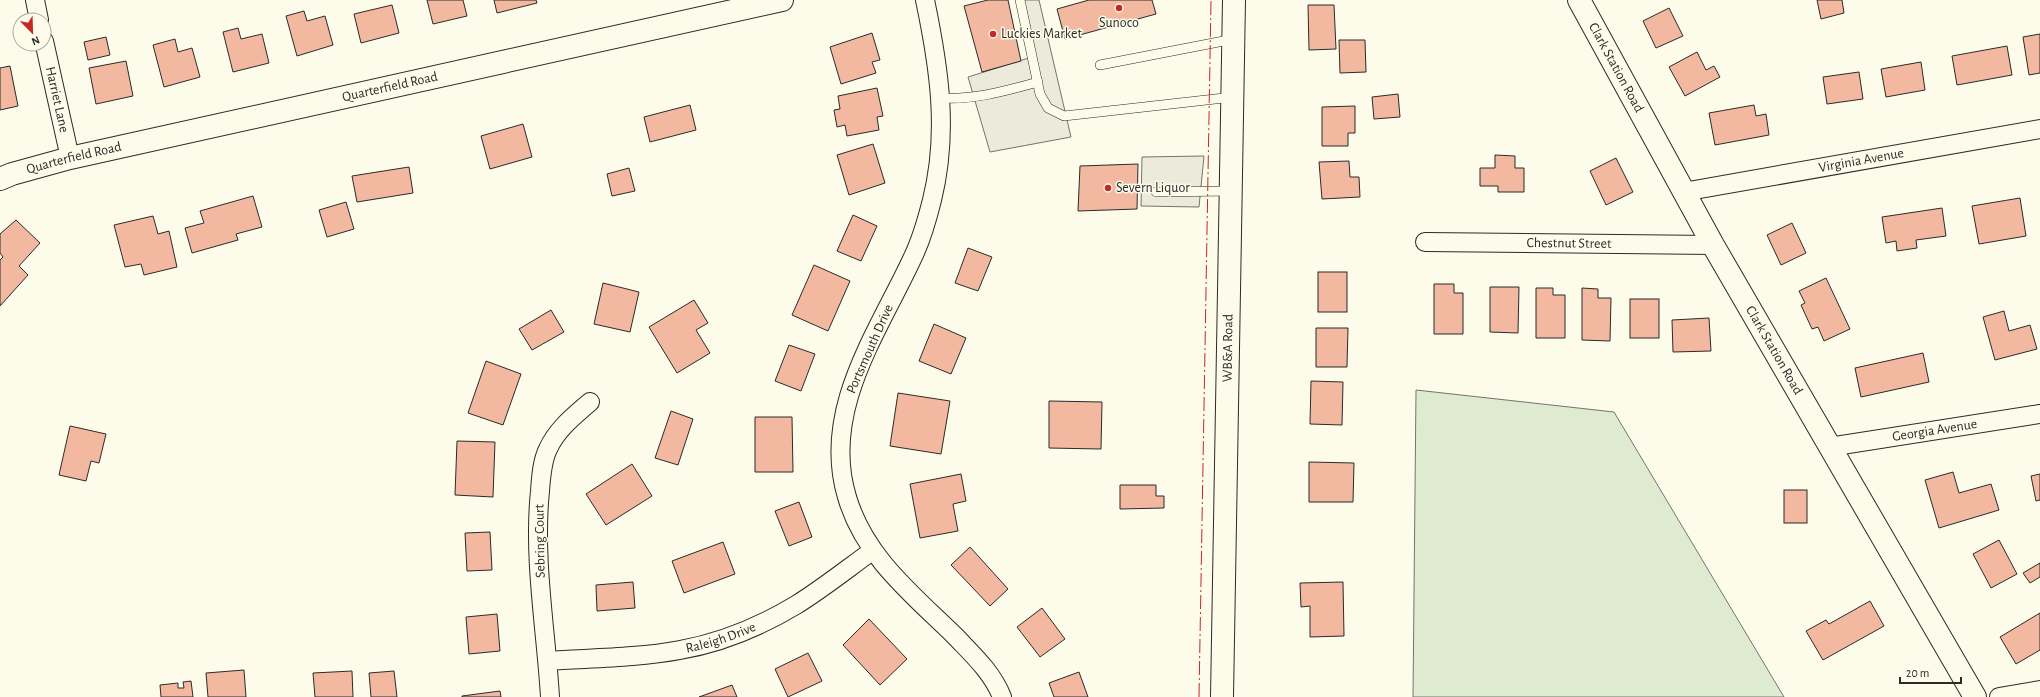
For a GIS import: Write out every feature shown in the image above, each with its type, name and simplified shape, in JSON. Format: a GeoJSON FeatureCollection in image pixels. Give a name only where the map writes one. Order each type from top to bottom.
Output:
{"type":"FeatureCollection","features":[{"type":"Feature","properties":{"kind":"street"},"geometry":{"type":"LineString","coordinates":[[35,0],[38,12]]}},
{"type":"Feature","properties":{"kind":"street","name":"Quarterfield Road"},"geometry":{"type":"LineString","coordinates":[[0,179],[12,174],[70,158],[782,0]]}},
{"type":"Feature","properties":{"kind":"street","name":"Portsmouth Drive"},"geometry":{"type":"LineString","coordinates":[[925,0],[937,60],[941,98],[938,165],[932,199],[924,228],[913,257],[853,381],[844,412],[840,443],[841,470],[847,497],[859,527],[872,551],[890,573],[984,665],[1002,697]]}},
{"type":"Feature","properties":{"kind":"street","name":"WB&A Road"},"geometry":{"type":"LineString","coordinates":[[1222,697],[1234,0]]}},
{"type":"Feature","properties":{"kind":"street","name":"Clark Station Road"},"geometry":{"type":"LineString","coordinates":[[1579,0],[1713,245],[1975,697]]}},
{"type":"Feature","properties":{"kind":"street","name":"Harriet Lane"},"geometry":{"type":"LineString","coordinates":[[47,52],[70,158]]}},
{"type":"Feature","properties":{"kind":"street","name":"Virginia Avenue"},"geometry":{"type":"LineString","coordinates":[[1683,192],[2040,129]]}},
{"type":"Feature","properties":{"kind":"street","name":"Chestnut Street"},"geometry":{"type":"LineString","coordinates":[[1425,242],[1713,245]]}},
{"type":"Feature","properties":{"kind":"street","name":"Sebring Court"},"geometry":{"type":"LineString","coordinates":[[550,697],[538,551],[538,507],[541,478],[547,450],[560,429],[590,402]]}},
{"type":"Feature","properties":{"kind":"street","name":"Georgia Avenue"},"geometry":{"type":"LineString","coordinates":[[1829,447],[2040,414]]}},
{"type":"Feature","properties":{"kind":"street","name":"Raleigh Drive"},"geometry":{"type":"LineString","coordinates":[[548,661],[674,651],[721,639],[759,625],[795,606],[872,551]]}},
{"type":"Feature","properties":{"kind":"street"},"geometry":{"type":"LineString","coordinates":[[1999,697],[2040,690]]}},
{"type":"Feature","properties":{"kind":"lane"},"geometry":{"type":"LineString","coordinates":[[1020,0],[1040,94],[1048,108],[1064,116],[1233,97]]}},
{"type":"Feature","properties":{"kind":"lane"},"geometry":{"type":"LineString","coordinates":[[1100,65],[1234,39]]}},
{"type":"Feature","properties":{"kind":"lane"},"geometry":{"type":"LineString","coordinates":[[941,98],[962,99],[994,94],[1038,82]]}},
{"type":"Feature","properties":{"kind":"lane"},"geometry":{"type":"LineString","coordinates":[[1156,192],[1231,191]]}},
{"type":"Feature","properties":{"kind":"green space"},"geometry":{"type":"Polygon","coordinates":[[[1416,390],[1614,412],[1784,697],[1413,697],[1416,390]]]}},
{"type":"Feature","properties":{"kind":"shaded area"},"geometry":{"type":"Polygon","coordinates":[[[1020,0],[1039,0],[1071,137],[990,152],[968,77],[1032,57],[1020,0]]]}},
{"type":"Feature","properties":{"kind":"shaded area"},"geometry":{"type":"Polygon","coordinates":[[[1204,156],[1199,207],[1141,206],[1142,157],[1204,156]]]}},
{"type":"Feature","properties":{"kind":"building"},"geometry":{"type":"Polygon","coordinates":[[[427,0],[463,0],[467,16],[433,24],[427,0]]]}},
{"type":"Feature","properties":{"kind":"building"},"geometry":{"type":"Polygon","coordinates":[[[494,0],[536,0],[537,3],[497,13],[494,0]]]}},
{"type":"Feature","properties":{"kind":"building","name":"Luckies Market"},"geometry":{"type":"Polygon","coordinates":[[[988,0],[1008,0],[1021,61],[982,72],[964,6],[988,0]]]}},
{"type":"Feature","properties":{"kind":"building"},"geometry":{"type":"Polygon","coordinates":[[[1089,0],[1152,0],[1156,14],[1065,39],[1057,9],[1089,0]]]}},
{"type":"Feature","properties":{"kind":"building"},"geometry":{"type":"Polygon","coordinates":[[[1817,0],[1842,0],[1844,13],[1821,19],[1817,0]]]}},
{"type":"Feature","properties":{"kind":"building"},"geometry":{"type":"Polygon","coordinates":[[[392,5],[399,33],[361,43],[354,14],[392,5]]]}},
{"type":"Feature","properties":{"kind":"building"},"geometry":{"type":"Polygon","coordinates":[[[1308,5],[1334,5],[1336,49],[1309,50],[1308,5]]]}},
{"type":"Feature","properties":{"kind":"building"},"geometry":{"type":"Polygon","coordinates":[[[1669,8],[1683,36],[1656,48],[1643,21],[1669,8]]]}},
{"type":"Feature","properties":{"kind":"building"},"geometry":{"type":"Polygon","coordinates":[[[304,11],[307,21],[325,16],[333,45],[297,56],[286,16],[304,11]]]}},
{"type":"Feature","properties":{"kind":"building"},"geometry":{"type":"Polygon","coordinates":[[[238,28],[241,39],[262,34],[269,63],[233,72],[223,32],[238,28]]]}},
{"type":"Feature","properties":{"kind":"building"},"geometry":{"type":"Polygon","coordinates":[[[872,33],[880,60],[872,62],[876,73],[841,84],[830,47],[872,33]]]}},
{"type":"Feature","properties":{"kind":"building"},"geometry":{"type":"Polygon","coordinates":[[[2040,34],[2040,73],[2029,75],[2023,37],[2040,34]]]}},
{"type":"Feature","properties":{"kind":"building"},"geometry":{"type":"Polygon","coordinates":[[[106,37],[110,55],[88,60],[84,42],[106,37]]]}},
{"type":"Feature","properties":{"kind":"building"},"geometry":{"type":"Polygon","coordinates":[[[175,39],[178,52],[192,48],[200,77],[164,87],[153,45],[175,39]]]}},
{"type":"Feature","properties":{"kind":"building"},"geometry":{"type":"Polygon","coordinates":[[[1339,40],[1365,40],[1366,72],[1340,73],[1339,40]]]}},
{"type":"Feature","properties":{"kind":"building"},"geometry":{"type":"Polygon","coordinates":[[[2007,46],[2012,75],[1957,85],[1952,56],[2007,46]]]}},
{"type":"Feature","properties":{"kind":"building"},"geometry":{"type":"Polygon","coordinates":[[[1697,52],[1706,70],[1714,66],[1720,77],[1685,96],[1669,67],[1697,52]]]}},
{"type":"Feature","properties":{"kind":"building"},"geometry":{"type":"Polygon","coordinates":[[[126,61],[133,96],[96,104],[89,68],[126,61]]]}},
{"type":"Feature","properties":{"kind":"building"},"geometry":{"type":"Polygon","coordinates":[[[1921,62],[1925,90],[1886,97],[1881,69],[1921,62]]]}},
{"type":"Feature","properties":{"kind":"building"},"geometry":{"type":"Polygon","coordinates":[[[10,66],[18,106],[0,110],[0,68],[10,66]]]}},
{"type":"Feature","properties":{"kind":"building"},"geometry":{"type":"Polygon","coordinates":[[[1859,72],[1863,99],[1827,104],[1823,77],[1859,72]]]}},
{"type":"Feature","properties":{"kind":"building"},"geometry":{"type":"Polygon","coordinates":[[[877,88],[883,116],[877,117],[879,130],[847,136],[845,125],[837,127],[834,110],[840,109],[838,96],[877,88]]]}},
{"type":"Feature","properties":{"kind":"building"},"geometry":{"type":"Polygon","coordinates":[[[1398,94],[1400,117],[1374,119],[1372,97],[1398,94]]]}},
{"type":"Feature","properties":{"kind":"building"},"geometry":{"type":"Polygon","coordinates":[[[690,105],[696,130],[650,142],[644,117],[690,105]]]}},
{"type":"Feature","properties":{"kind":"building"},"geometry":{"type":"Polygon","coordinates":[[[1754,105],[1756,116],[1766,114],[1769,135],[1715,145],[1709,113],[1754,105]]]}},
{"type":"Feature","properties":{"kind":"building"},"geometry":{"type":"Polygon","coordinates":[[[1355,106],[1355,133],[1348,133],[1348,146],[1322,146],[1322,107],[1355,106]]]}},
{"type":"Feature","properties":{"kind":"building"},"geometry":{"type":"Polygon","coordinates":[[[523,124],[532,157],[490,169],[481,136],[523,124]]]}},
{"type":"Feature","properties":{"kind":"building"},"geometry":{"type":"Polygon","coordinates":[[[873,144],[885,183],[849,195],[837,155],[873,144]]]}},
{"type":"Feature","properties":{"kind":"building"},"geometry":{"type":"Polygon","coordinates":[[[1495,155],[1515,156],[1515,168],[1524,168],[1524,192],[1498,192],[1498,186],[1480,186],[1480,168],[1495,168],[1495,155]]]}},
{"type":"Feature","properties":{"kind":"building"},"geometry":{"type":"Polygon","coordinates":[[[1616,158],[1633,192],[1606,205],[1590,171],[1616,158]]]}},
{"type":"Feature","properties":{"kind":"building"},"geometry":{"type":"Polygon","coordinates":[[[1349,161],[1350,177],[1359,177],[1360,197],[1322,199],[1319,162],[1349,161]]]}},
{"type":"Feature","properties":{"kind":"building","name":"Severn Liquor"},"geometry":{"type":"Polygon","coordinates":[[[1138,164],[1137,209],[1078,211],[1080,166],[1138,164]]]}},
{"type":"Feature","properties":{"kind":"building"},"geometry":{"type":"Polygon","coordinates":[[[409,167],[413,193],[357,202],[352,176],[409,167]]]}},
{"type":"Feature","properties":{"kind":"building"},"geometry":{"type":"Polygon","coordinates":[[[629,168],[635,191],[612,196],[607,174],[629,168]]]}},
{"type":"Feature","properties":{"kind":"building"},"geometry":{"type":"Polygon","coordinates":[[[253,196],[262,227],[236,234],[238,240],[192,253],[185,228],[204,223],[200,211],[253,196]]]}},
{"type":"Feature","properties":{"kind":"building"},"geometry":{"type":"Polygon","coordinates":[[[2020,198],[2026,236],[1979,244],[1972,206],[2020,198]]]}},
{"type":"Feature","properties":{"kind":"building"},"geometry":{"type":"Polygon","coordinates":[[[346,202],[354,229],[327,237],[319,210],[346,202]]]}},
{"type":"Feature","properties":{"kind":"building"},"geometry":{"type":"Polygon","coordinates":[[[1942,208],[1946,236],[1916,240],[1917,248],[1897,251],[1896,241],[1886,243],[1882,217],[1942,208]]]}},
{"type":"Feature","properties":{"kind":"building"},"geometry":{"type":"Polygon","coordinates":[[[853,215],[877,226],[861,261],[837,251],[853,215]]]}},
{"type":"Feature","properties":{"kind":"building"},"geometry":{"type":"Polygon","coordinates":[[[153,216],[158,234],[169,231],[177,267],[144,275],[141,264],[125,267],[114,225],[153,216]]]}},
{"type":"Feature","properties":{"kind":"building"},"geometry":{"type":"Polygon","coordinates":[[[16,220],[40,243],[19,266],[28,275],[0,306],[0,260],[3,257],[0,253],[0,234],[16,220]]]}},
{"type":"Feature","properties":{"kind":"building"},"geometry":{"type":"Polygon","coordinates":[[[1792,223],[1806,253],[1781,265],[1767,235],[1792,223]]]}},
{"type":"Feature","properties":{"kind":"building"},"geometry":{"type":"Polygon","coordinates":[[[968,248],[992,257],[978,291],[955,283],[968,248]]]}},
{"type":"Feature","properties":{"kind":"building"},"geometry":{"type":"Polygon","coordinates":[[[814,265],[850,281],[828,331],[792,315],[814,265]]]}},
{"type":"Feature","properties":{"kind":"building"},"geometry":{"type":"Polygon","coordinates":[[[1318,272],[1347,272],[1347,312],[1318,312],[1318,272]]]}},
{"type":"Feature","properties":{"kind":"building"},"geometry":{"type":"Polygon","coordinates":[[[1826,278],[1850,329],[1824,341],[1818,327],[1812,329],[1801,305],[1805,303],[1799,291],[1826,278]]]}},
{"type":"Feature","properties":{"kind":"building"},"geometry":{"type":"Polygon","coordinates":[[[603,283],[639,292],[630,332],[594,324],[603,283]]]}},
{"type":"Feature","properties":{"kind":"building"},"geometry":{"type":"Polygon","coordinates":[[[1434,284],[1454,284],[1454,293],[1463,293],[1463,334],[1434,334],[1434,284]]]}},
{"type":"Feature","properties":{"kind":"building"},"geometry":{"type":"Polygon","coordinates":[[[1490,287],[1519,287],[1518,333],[1490,332],[1490,287]]]}},
{"type":"Feature","properties":{"kind":"building"},"geometry":{"type":"Polygon","coordinates":[[[1536,288],[1553,288],[1553,295],[1565,295],[1565,338],[1536,338],[1536,288]]]}},
{"type":"Feature","properties":{"kind":"building"},"geometry":{"type":"Polygon","coordinates":[[[1582,288],[1598,289],[1598,298],[1611,298],[1610,341],[1582,340],[1582,288]]]}},
{"type":"Feature","properties":{"kind":"building"},"geometry":{"type":"Polygon","coordinates":[[[1630,299],[1659,299],[1659,338],[1630,338],[1630,299]]]}},
{"type":"Feature","properties":{"kind":"building"},"geometry":{"type":"Polygon","coordinates":[[[694,300],[708,323],[696,330],[710,353],[677,373],[649,327],[694,300]]]}},
{"type":"Feature","properties":{"kind":"building"},"geometry":{"type":"Polygon","coordinates":[[[551,310],[564,332],[532,350],[519,329],[551,310]]]}},
{"type":"Feature","properties":{"kind":"building"},"geometry":{"type":"Polygon","coordinates":[[[2004,311],[2009,331],[2030,325],[2037,349],[1995,360],[1983,317],[2004,311]]]}},
{"type":"Feature","properties":{"kind":"building"},"geometry":{"type":"Polygon","coordinates":[[[1709,318],[1711,351],[1673,352],[1672,320],[1709,318]]]}},
{"type":"Feature","properties":{"kind":"building"},"geometry":{"type":"Polygon","coordinates":[[[934,324],[966,338],[951,374],[919,361],[934,324]]]}},
{"type":"Feature","properties":{"kind":"building"},"geometry":{"type":"Polygon","coordinates":[[[1316,328],[1348,328],[1347,367],[1316,367],[1316,328]]]}},
{"type":"Feature","properties":{"kind":"building"},"geometry":{"type":"Polygon","coordinates":[[[789,345],[815,354],[801,391],[775,381],[789,345]]]}},
{"type":"Feature","properties":{"kind":"building"},"geometry":{"type":"Polygon","coordinates":[[[1923,353],[1929,382],[1861,397],[1855,368],[1923,353]]]}},
{"type":"Feature","properties":{"kind":"building"},"geometry":{"type":"Polygon","coordinates":[[[486,361],[521,374],[503,425],[468,413],[486,361]]]}},
{"type":"Feature","properties":{"kind":"building"},"geometry":{"type":"Polygon","coordinates":[[[1311,381],[1343,382],[1342,425],[1310,424],[1311,381]]]}},
{"type":"Feature","properties":{"kind":"building"},"geometry":{"type":"Polygon","coordinates":[[[898,393],[950,401],[941,454],[890,446],[898,393]]]}},
{"type":"Feature","properties":{"kind":"building"},"geometry":{"type":"Polygon","coordinates":[[[1049,401],[1102,402],[1101,449],[1049,448],[1049,401]]]}},
{"type":"Feature","properties":{"kind":"building"},"geometry":{"type":"Polygon","coordinates":[[[671,411],[693,419],[678,465],[655,458],[671,411]]]}},
{"type":"Feature","properties":{"kind":"building"},"geometry":{"type":"Polygon","coordinates":[[[755,417],[792,417],[793,472],[755,472],[755,417]]]}},
{"type":"Feature","properties":{"kind":"building"},"geometry":{"type":"Polygon","coordinates":[[[70,426],[106,434],[99,463],[91,461],[86,481],[59,475],[70,426]]]}},
{"type":"Feature","properties":{"kind":"building"},"geometry":{"type":"Polygon","coordinates":[[[457,441],[495,442],[493,497],[455,495],[457,441]]]}},
{"type":"Feature","properties":{"kind":"building"},"geometry":{"type":"Polygon","coordinates":[[[1309,462],[1354,463],[1353,502],[1309,502],[1309,462]]]}},
{"type":"Feature","properties":{"kind":"building"},"geometry":{"type":"Polygon","coordinates":[[[632,464],[652,496],[606,525],[586,494],[632,464]]]}},
{"type":"Feature","properties":{"kind":"building"},"geometry":{"type":"Polygon","coordinates":[[[1953,472],[1959,493],[1991,484],[1999,510],[1939,528],[1925,480],[1953,472]]]}},
{"type":"Feature","properties":{"kind":"building"},"geometry":{"type":"Polygon","coordinates":[[[961,474],[966,501],[953,504],[958,531],[920,538],[910,484],[961,474]]]}},
{"type":"Feature","properties":{"kind":"building"},"geometry":{"type":"Polygon","coordinates":[[[2040,474],[2040,500],[2036,501],[2031,476],[2040,474]]]}},
{"type":"Feature","properties":{"kind":"building"},"geometry":{"type":"Polygon","coordinates":[[[1120,485],[1156,485],[1156,496],[1164,496],[1164,508],[1120,509],[1120,485]]]}},
{"type":"Feature","properties":{"kind":"building"},"geometry":{"type":"Polygon","coordinates":[[[1784,490],[1807,490],[1807,523],[1784,523],[1784,490]]]}},
{"type":"Feature","properties":{"kind":"building"},"geometry":{"type":"Polygon","coordinates":[[[799,502],[812,537],[789,546],[775,511],[799,502]]]}},
{"type":"Feature","properties":{"kind":"building"},"geometry":{"type":"Polygon","coordinates":[[[490,532],[492,570],[467,571],[465,533],[490,532]]]}},
{"type":"Feature","properties":{"kind":"building"},"geometry":{"type":"Polygon","coordinates":[[[1999,540],[2017,574],[1991,588],[1973,554],[1999,540]]]}},
{"type":"Feature","properties":{"kind":"building"},"geometry":{"type":"Polygon","coordinates":[[[723,542],[735,574],[684,593],[672,561],[723,542]]]}},
{"type":"Feature","properties":{"kind":"building"},"geometry":{"type":"Polygon","coordinates":[[[970,547],[1008,589],[990,606],[951,565],[970,547]]]}},
{"type":"Feature","properties":{"kind":"building"},"geometry":{"type":"Polygon","coordinates":[[[2040,563],[2040,577],[2030,583],[2023,573],[2040,563]]]}},
{"type":"Feature","properties":{"kind":"building"},"geometry":{"type":"Polygon","coordinates":[[[633,582],[635,608],[597,611],[596,585],[633,582]]]}},
{"type":"Feature","properties":{"kind":"building"},"geometry":{"type":"Polygon","coordinates":[[[1343,582],[1344,636],[1310,637],[1310,606],[1301,607],[1300,583],[1343,582]]]}},
{"type":"Feature","properties":{"kind":"building"},"geometry":{"type":"Polygon","coordinates":[[[1870,601],[1884,626],[1823,660],[1806,631],[1826,620],[1829,624],[1870,601]]]}},
{"type":"Feature","properties":{"kind":"building"},"geometry":{"type":"Polygon","coordinates":[[[1042,608],[1065,639],[1040,657],[1017,627],[1042,608]]]}},
{"type":"Feature","properties":{"kind":"building"},"geometry":{"type":"Polygon","coordinates":[[[2040,613],[2040,650],[2016,664],[2000,637],[2040,613]]]}},
{"type":"Feature","properties":{"kind":"building"},"geometry":{"type":"Polygon","coordinates":[[[497,614],[500,651],[469,654],[466,617],[497,614]]]}},
{"type":"Feature","properties":{"kind":"building"},"geometry":{"type":"Polygon","coordinates":[[[869,619],[907,659],[880,685],[843,645],[869,619]]]}},
{"type":"Feature","properties":{"kind":"building"},"geometry":{"type":"Polygon","coordinates":[[[808,653],[822,681],[788,697],[775,669],[808,653]]]}},
{"type":"Feature","properties":{"kind":"building"},"geometry":{"type":"Polygon","coordinates":[[[244,670],[246,697],[208,697],[206,673],[244,670]]]}},
{"type":"Feature","properties":{"kind":"building"},"geometry":{"type":"Polygon","coordinates":[[[352,671],[353,697],[315,697],[313,673],[352,671]]]}},
{"type":"Feature","properties":{"kind":"building"},"geometry":{"type":"Polygon","coordinates":[[[394,671],[397,697],[371,697],[369,673],[394,671]]]}},
{"type":"Feature","properties":{"kind":"building"},"geometry":{"type":"Polygon","coordinates":[[[1079,672],[1088,697],[1054,697],[1049,683],[1079,672]]]}},
{"type":"Feature","properties":{"kind":"building"},"geometry":{"type":"Polygon","coordinates":[[[191,681],[193,697],[161,697],[160,685],[178,683],[178,688],[184,688],[183,682],[191,681]]]}},
{"type":"Feature","properties":{"kind":"building"},"geometry":{"type":"Polygon","coordinates":[[[732,685],[737,697],[699,697],[732,685]]]}},
{"type":"Feature","properties":{"kind":"building"},"geometry":{"type":"Polygon","coordinates":[[[500,691],[501,697],[462,697],[462,696],[500,691]]]}},
{"type":"Feature","properties":{"kind":"power"},"geometry":{"type":"LineString","coordinates":[[1199,697],[1211,0]]}},
{"type":"Feature","properties":{"kind":"place","name":"Sunoco"},"geometry":{"type":"Point","coordinates":[1119,8]}},
{"type":"Feature","properties":{"kind":"place","name":"Luckies Market"},"geometry":{"type":"Point","coordinates":[993,34]}},
{"type":"Feature","properties":{"kind":"place","name":"Severn Liquor"},"geometry":{"type":"Point","coordinates":[1108,188]}}]}
